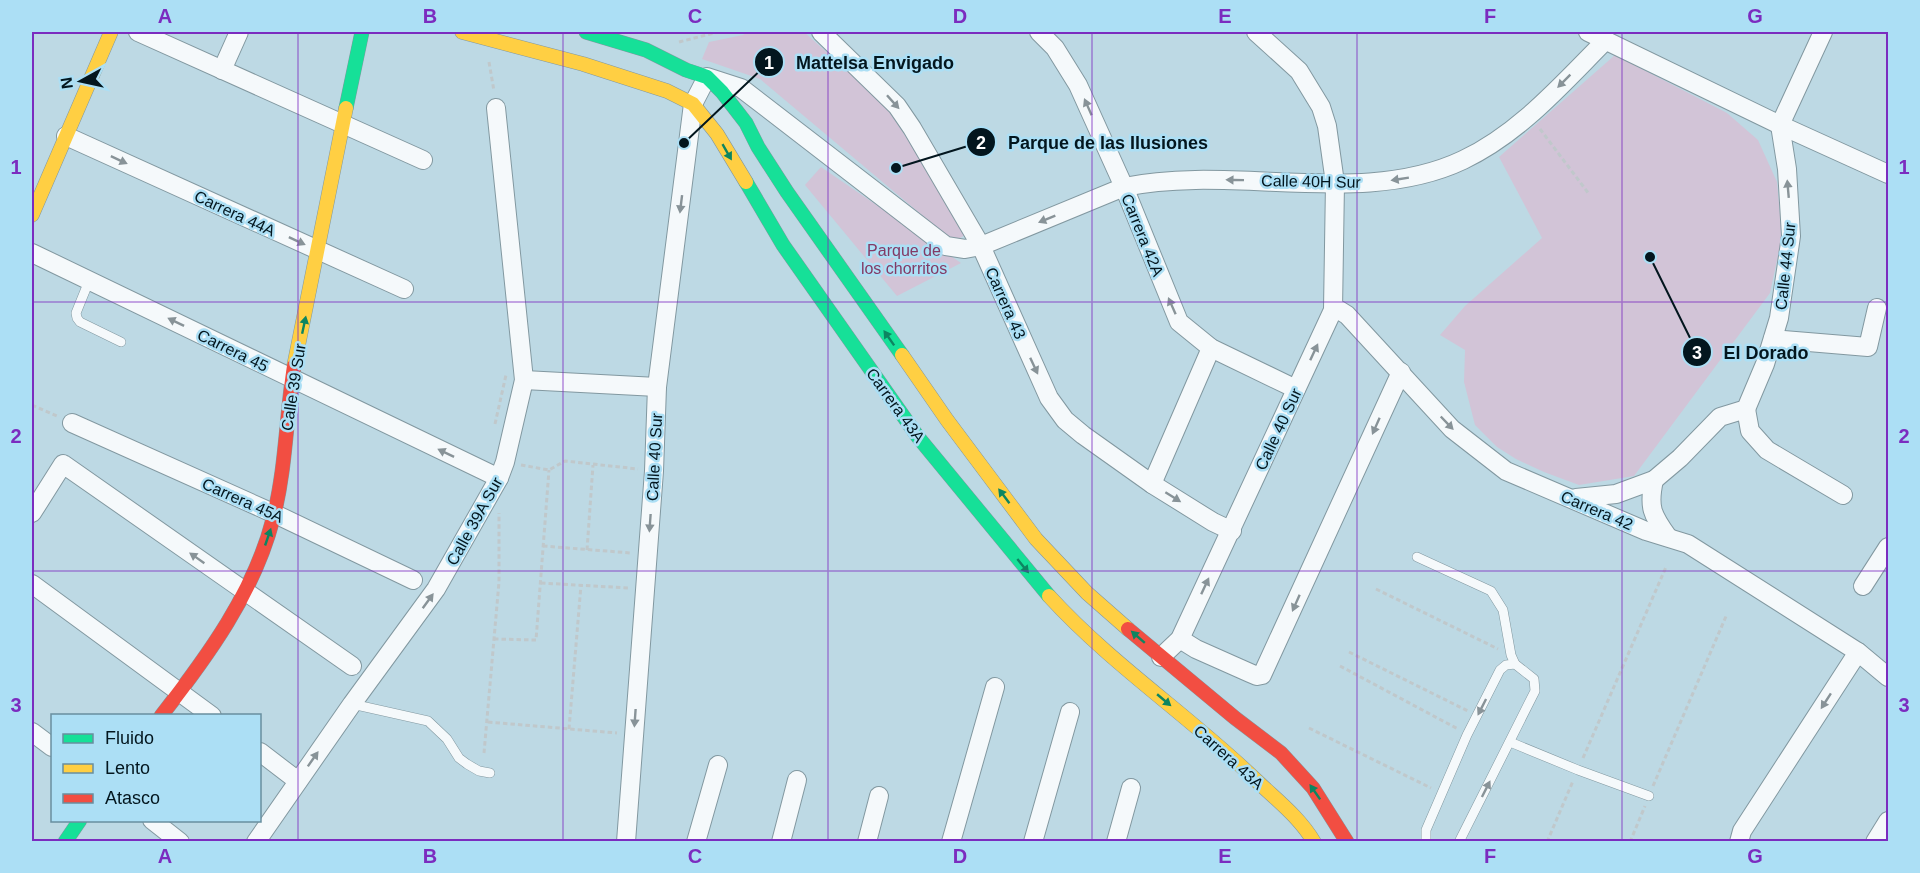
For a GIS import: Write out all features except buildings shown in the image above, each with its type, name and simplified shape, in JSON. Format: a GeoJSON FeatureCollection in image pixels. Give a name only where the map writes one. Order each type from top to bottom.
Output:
{"type":"FeatureCollection","features":[{"type":"Feature","properties":{"kind":"main road"},"geometry":{"type":"LineString","coordinates":[[32,215],[111,32]]}},
{"type":"Feature","properties":{"kind":"main road","name":"Calle 39 Sur"},"geometry":{"type":"LineString","coordinates":[[163,714],[200,666],[245,591],[268,538],[275,514],[292,379],[362,32]]}},
{"type":"Feature","properties":{"kind":"main road","name":"Carrera 43A"},"geometry":{"type":"LineString","coordinates":[[462,32],[594,68],[667,91],[693,104],[717,134],[783,246],[918,437],[1031,576],[1078,627],[1242,766],[1305,827],[1314,842]]}},
{"type":"Feature","properties":{"kind":"main road","name":"Carrera 43A"},"geometry":{"type":"LineString","coordinates":[[586,32],[646,50],[686,70],[707,77],[723,92],[746,123],[758,147],[793,201],[947,420],[1036,539],[1088,593],[1161,657],[1281,753],[1313,788],[1347,842]]}},
{"type":"Feature","properties":{"kind":"main road"},"geometry":{"type":"LineString","coordinates":[[65,842],[79,822]]}},
{"type":"Feature","properties":{"kind":"street"},"geometry":{"type":"LineString","coordinates":[[138,32],[423,160]]}},
{"type":"Feature","properties":{"kind":"street"},"geometry":{"type":"LineString","coordinates":[[222,70],[239,32]]}},
{"type":"Feature","properties":{"kind":"street","name":"Carrera 43"},"geometry":{"type":"LineString","coordinates":[[822,32],[897,106],[912,128],[981,246],[1049,398],[1065,420],[1152,484],[1213,522],[1232,531]]}},
{"type":"Feature","properties":{"kind":"street","name":"Carrera 42A"},"geometry":{"type":"LineString","coordinates":[[1039,32],[1055,48],[1078,85],[1124,187],[1179,322],[1211,348],[1296,389]]}},
{"type":"Feature","properties":{"kind":"street"},"geometry":{"type":"LineString","coordinates":[[1256,32],[1299,71],[1321,106],[1329,136],[1335,183]]}},
{"type":"Feature","properties":{"kind":"street"},"geometry":{"type":"LineString","coordinates":[[1588,32],[1780,125],[1888,174]]}},
{"type":"Feature","properties":{"kind":"street"},"geometry":{"type":"LineString","coordinates":[[1780,125],[1823,32]]}},
{"type":"Feature","properties":{"kind":"street","name":"Calle 40H Sur"},"geometry":{"type":"LineString","coordinates":[[981,246],[1124,187],[1149,182],[1230,179],[1335,183],[1380,182],[1428,174],[1465,159],[1522,123],[1606,40]]}},
{"type":"Feature","properties":{"kind":"street","name":"Calle 40 Sur"},"geometry":{"type":"LineString","coordinates":[[626,842],[654,471],[657,387],[693,104],[707,77]]}},
{"type":"Feature","properties":{"kind":"street","name":"Carrera 43A"},"geometry":{"type":"LineString","coordinates":[[707,77],[741,88],[946,246],[965,249],[981,246]]}},
{"type":"Feature","properties":{"kind":"street","name":"Calle 39A Sur"},"geometry":{"type":"LineString","coordinates":[[256,842],[436,589],[502,470],[524,380],[496,108]]}},
{"type":"Feature","properties":{"kind":"street","name":"Calle 44 Sur"},"geometry":{"type":"LineString","coordinates":[[1746,409],[1765,364],[1779,318],[1791,236],[1788,180],[1780,125]]}},
{"type":"Feature","properties":{"kind":"street","name":"Carrera 44A"},"geometry":{"type":"LineString","coordinates":[[66,136],[404,289]]}},
{"type":"Feature","properties":{"kind":"street","name":"Calle 40 Sur"},"geometry":{"type":"LineString","coordinates":[[1161,657],[1180,639],[1333,310],[1335,183]]}},
{"type":"Feature","properties":{"kind":"street","name":"Carrera 45"},"geometry":{"type":"LineString","coordinates":[[32,253],[292,379],[502,470]]}},
{"type":"Feature","properties":{"kind":"street"},"geometry":{"type":"LineString","coordinates":[[1773,339],[1868,347],[1876,308]]}},
{"type":"Feature","properties":{"kind":"street","name":"Carrera 42"},"geometry":{"type":"LineString","coordinates":[[1333,310],[1339,310],[1347,315],[1452,429],[1506,471],[1646,531],[1688,544],[1858,652],[1888,677]]}},
{"type":"Feature","properties":{"kind":"street"},"geometry":{"type":"LineString","coordinates":[[1152,484],[1211,348]]}},
{"type":"Feature","properties":{"kind":"street"},"geometry":{"type":"LineString","coordinates":[[1180,639],[1196,649],[1257,676],[1262,675],[1401,372]]}},
{"type":"Feature","properties":{"kind":"street"},"geometry":{"type":"LineString","coordinates":[[524,380],[657,387]]}},
{"type":"Feature","properties":{"kind":"street"},"geometry":{"type":"LineString","coordinates":[[1572,499],[1616,494],[1654,480],[1680,459],[1720,417],[1746,409],[1750,431],[1767,450],[1843,495]]}},
{"type":"Feature","properties":{"kind":"street","name":"Carrera 45A"},"geometry":{"type":"LineString","coordinates":[[72,423],[275,514],[413,580]]}},
{"type":"Feature","properties":{"kind":"street"},"geometry":{"type":"LineString","coordinates":[[32,513],[63,464],[352,666]]}},
{"type":"Feature","properties":{"kind":"street"},"geometry":{"type":"LineString","coordinates":[[1654,480],[1651,504],[1654,518],[1668,537]]}},
{"type":"Feature","properties":{"kind":"street"},"geometry":{"type":"LineString","coordinates":[[1863,586],[1888,548]]}},
{"type":"Feature","properties":{"kind":"street"},"geometry":{"type":"LineString","coordinates":[[32,584],[209,714]]}},
{"type":"Feature","properties":{"kind":"street"},"geometry":{"type":"LineString","coordinates":[[1739,842],[1742,831],[1858,652]]}},
{"type":"Feature","properties":{"kind":"street"},"geometry":{"type":"LineString","coordinates":[[951,842],[995,687]]}},
{"type":"Feature","properties":{"kind":"street"},"geometry":{"type":"LineString","coordinates":[[1033,842],[1070,712]]}},
{"type":"Feature","properties":{"kind":"street"},"geometry":{"type":"LineString","coordinates":[[32,732],[51,746]]}},
{"type":"Feature","properties":{"kind":"street"},"geometry":{"type":"LineString","coordinates":[[261,753],[298,781]]}},
{"type":"Feature","properties":{"kind":"street"},"geometry":{"type":"LineString","coordinates":[[696,842],[718,765]]}},
{"type":"Feature","properties":{"kind":"street"},"geometry":{"type":"LineString","coordinates":[[781,842],[797,780]]}},
{"type":"Feature","properties":{"kind":"street"},"geometry":{"type":"LineString","coordinates":[[1116,842],[1131,788]]}},
{"type":"Feature","properties":{"kind":"street"},"geometry":{"type":"LineString","coordinates":[[867,842],[879,795]]}},
{"type":"Feature","properties":{"kind":"street"},"geometry":{"type":"LineString","coordinates":[[1875,842],[1888,821]]}},
{"type":"Feature","properties":{"kind":"street"},"geometry":{"type":"LineString","coordinates":[[155,822],[180,842]]}},
{"type":"Feature","properties":{"kind":"lane"},"geometry":{"type":"LineString","coordinates":[[89,281],[76,313],[77,318],[80,322],[121,342]]}},
{"type":"Feature","properties":{"kind":"lane"},"geometry":{"type":"LineString","coordinates":[[1417,557],[1491,591],[1503,610],[1513,659],[1534,679],[1535,691],[1459,842]]}},
{"type":"Feature","properties":{"kind":"lane"},"geometry":{"type":"LineString","coordinates":[[1426,842],[1426,830],[1467,735],[1500,670],[1513,659]]}},
{"type":"Feature","properties":{"kind":"lane"},"geometry":{"type":"LineString","coordinates":[[352,704],[428,721],[447,739],[459,758],[479,771],[490,773]]}},
{"type":"Feature","properties":{"kind":"lane"},"geometry":{"type":"LineString","coordinates":[[1510,742],[1649,796]]}},
{"type":"Feature","properties":{"kind":"path"},"geometry":{"type":"LineString","coordinates":[[679,42],[718,32]]}},
{"type":"Feature","properties":{"kind":"path"},"geometry":{"type":"LineString","coordinates":[[489,58],[496,108]]}},
{"type":"Feature","properties":{"kind":"path"},"geometry":{"type":"LineString","coordinates":[[1530,115],[1589,194]]}},
{"type":"Feature","properties":{"kind":"path"},"geometry":{"type":"LineString","coordinates":[[32,405],[72,423]]}},
{"type":"Feature","properties":{"kind":"path"},"geometry":{"type":"LineString","coordinates":[[502,470],[549,470],[565,461],[654,471]]}},
{"type":"Feature","properties":{"kind":"path"},"geometry":{"type":"LineString","coordinates":[[587,550],[593,464]]}},
{"type":"Feature","properties":{"kind":"path"},"geometry":{"type":"LineString","coordinates":[[494,639],[536,640],[549,470]]}},
{"type":"Feature","properties":{"kind":"path"},"geometry":{"type":"LineString","coordinates":[[484,753],[499,582],[499,513]]}},
{"type":"Feature","properties":{"kind":"path"},"geometry":{"type":"LineString","coordinates":[[543,546],[648,555]]}},
{"type":"Feature","properties":{"kind":"path"},"geometry":{"type":"LineString","coordinates":[[1547,842],[1666,567]]}},
{"type":"Feature","properties":{"kind":"path"},"geometry":{"type":"LineString","coordinates":[[541,583],[645,588]]}},
{"type":"Feature","properties":{"kind":"path"},"geometry":{"type":"LineString","coordinates":[[569,729],[581,585]]}},
{"type":"Feature","properties":{"kind":"path"},"geometry":{"type":"LineString","coordinates":[[1376,589],[1513,659]]}},
{"type":"Feature","properties":{"kind":"path"},"geometry":{"type":"LineString","coordinates":[[1630,842],[1727,614]]}},
{"type":"Feature","properties":{"kind":"path"},"geometry":{"type":"LineString","coordinates":[[1349,652],[1477,716]]}},
{"type":"Feature","properties":{"kind":"path"},"geometry":{"type":"LineString","coordinates":[[1340,666],[1467,735]]}},
{"type":"Feature","properties":{"kind":"path"},"geometry":{"type":"LineString","coordinates":[[488,722],[634,735]]}},
{"type":"Feature","properties":{"kind":"path"},"geometry":{"type":"LineString","coordinates":[[1309,728],[1441,794]]}},
{"type":"Feature","properties":{"kind":"green space"},"geometry":{"type":"Polygon","coordinates":[[[747,32],[804,32],[884,103],[968,233],[954,242],[760,79],[702,59],[709,42],[743,35],[747,32]]]}},
{"type":"Feature","properties":{"kind":"green space"},"geometry":{"type":"Polygon","coordinates":[[[1615,55],[1727,113],[1758,140],[1777,182],[1782,237],[1770,293],[1634,476],[1579,485],[1516,459],[1497,447],[1475,425],[1464,382],[1465,350],[1440,335],[1465,306],[1542,238],[1499,157],[1615,55]]]}},
{"type":"Feature","properties":{"kind":"green space","name":"Parque de los chorritos"},"geometry":{"type":"Polygon","coordinates":[[[821,167],[961,263],[897,296],[805,185],[821,167]]]}},
{"type":"Feature","properties":{"kind":"traffic: fast"},"geometry":{"type":"LineString","coordinates":[[346,108],[362,32]]}},
{"type":"Feature","properties":{"kind":"traffic: fast"},"geometry":{"type":"LineString","coordinates":[[586,32],[646,50],[686,70],[707,77],[722,92],[746,123],[758,147],[787,192],[902,355]]}},
{"type":"Feature","properties":{"kind":"traffic: fast"},"geometry":{"type":"LineString","coordinates":[[746,182],[783,245],[918,437],[1049,596]]}},
{"type":"Feature","properties":{"kind":"traffic: fast"},"geometry":{"type":"LineString","coordinates":[[65,842],[79,822]]}},
{"type":"Feature","properties":{"kind":"traffic: slow"},"geometry":{"type":"LineString","coordinates":[[32,215],[111,32]]}},
{"type":"Feature","properties":{"kind":"traffic: slow"},"geometry":{"type":"LineString","coordinates":[[462,32],[583,64],[667,91],[693,104],[717,134],[746,182]]}},
{"type":"Feature","properties":{"kind":"traffic: slow"},"geometry":{"type":"LineString","coordinates":[[294,366],[346,108]]}},
{"type":"Feature","properties":{"kind":"traffic: slow"},"geometry":{"type":"LineString","coordinates":[[902,355],[947,420],[1036,539],[1087,593],[1128,629]]}},
{"type":"Feature","properties":{"kind":"traffic: slow"},"geometry":{"type":"LineString","coordinates":[[1049,596],[1099,645],[1206,735],[1281,803],[1302,825],[1314,842]]}},
{"type":"Feature","properties":{"kind":"traffic: jam"},"geometry":{"type":"LineString","coordinates":[[163,714],[227,623],[254,573],[265,546],[281,481],[294,366]]}},
{"type":"Feature","properties":{"kind":"traffic: jam"},"geometry":{"type":"LineString","coordinates":[[1128,629],[1281,753],[1313,788],[1347,842]]}},
{"type":"Feature","properties":{"kind":"place","name":"Mattelsa Envigado"},"geometry":{"type":"Point","coordinates":[684,143]}},
{"type":"Feature","properties":{"kind":"place","name":"Parque de las Ilusiones"},"geometry":{"type":"Point","coordinates":[896,168]}},
{"type":"Feature","properties":{"kind":"place","name":"El Dorado"},"geometry":{"type":"Point","coordinates":[1650,257]}}]}
